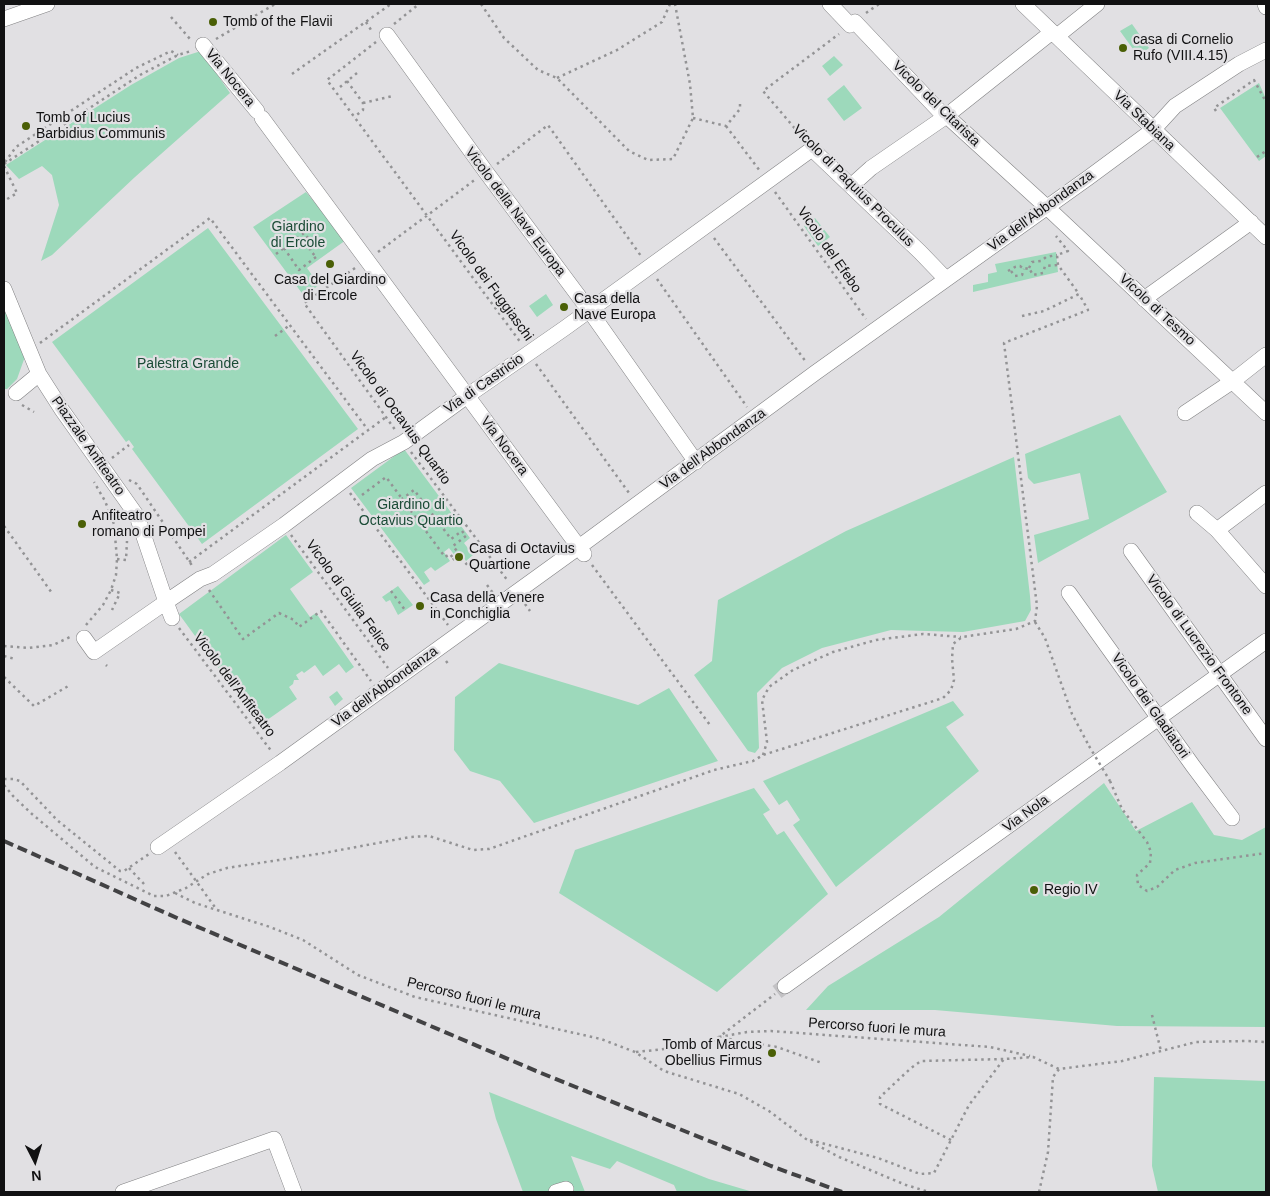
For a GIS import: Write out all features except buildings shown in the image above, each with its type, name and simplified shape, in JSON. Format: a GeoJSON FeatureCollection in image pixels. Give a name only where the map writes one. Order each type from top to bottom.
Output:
{"type":"FeatureCollection","features":[{"type":"Feature","properties":{"kind":"street"},"geometry":{"type":"LineString","coordinates":[[4,19],[47,4]]}},
{"type":"Feature","properties":{"kind":"street","name":"Vicolo del Citarista"},"geometry":{"type":"LineString","coordinates":[[830,4],[850,25],[855,22],[945,117],[949,118],[1046,208]]}},
{"type":"Feature","properties":{"kind":"street","name":"Via Stabiana"},"geometry":{"type":"LineString","coordinates":[[1022,4],[1055,34],[1247,224],[1266,237]]}},
{"type":"Feature","properties":{"kind":"street"},"geometry":{"type":"LineString","coordinates":[[851,186],[871,168],[945,117],[1097,4]]}},
{"type":"Feature","properties":{"kind":"street","name":"Vicolo della Nave Europa"},"geometry":{"type":"LineString","coordinates":[[383,38],[589,310],[696,462]]}},
{"type":"Feature","properties":{"kind":"street","name":"Via Nocera"},"geometry":{"type":"LineString","coordinates":[[200,46],[259,115],[582,551]]}},
{"type":"Feature","properties":{"kind":"street","name":"Via dell'Abbondanza"},"geometry":{"type":"LineString","coordinates":[[158,847],[280,763],[517,592],[582,551],[637,504],[815,373],[1153,130],[1174,106],[1239,64],[1266,50]]}},
{"type":"Feature","properties":{"kind":"street","name":"Via di Castricio"},"geometry":{"type":"LineString","coordinates":[[81,633],[94,652],[166,602],[205,585],[213,574],[372,460],[404,442],[812,149]]}},
{"type":"Feature","properties":{"kind":"street","name":"Vicolo di Paquius Proculus"},"geometry":{"type":"LineString","coordinates":[[812,149],[946,279]]}},
{"type":"Feature","properties":{"kind":"street","name":"Vicolo di Tesmo"},"geometry":{"type":"LineString","coordinates":[[1046,208],[1266,413]]}},
{"type":"Feature","properties":{"kind":"street"},"geometry":{"type":"LineString","coordinates":[[1144,299],[1247,224]]}},
{"type":"Feature","properties":{"kind":"street","name":"Piazzale Anfiteatro"},"geometry":{"type":"LineString","coordinates":[[4,289],[39,374],[62,410],[137,516],[166,602]]}},
{"type":"Feature","properties":{"kind":"street"},"geometry":{"type":"LineString","coordinates":[[1185,413],[1233,381],[1266,355]]}},
{"type":"Feature","properties":{"kind":"street"},"geometry":{"type":"LineString","coordinates":[[16,393],[39,374]]}},
{"type":"Feature","properties":{"kind":"street"},"geometry":{"type":"LineString","coordinates":[[1217,530],[1266,493]]}},
{"type":"Feature","properties":{"kind":"street"},"geometry":{"type":"LineString","coordinates":[[1197,513],[1217,530],[1266,586]]}},
{"type":"Feature","properties":{"kind":"street","name":"Vicolo di Lucrezio Frontone"},"geometry":{"type":"LineString","coordinates":[[1131,551],[1266,740]]}},
{"type":"Feature","properties":{"kind":"street","name":"Vicolo dei Gladiatori"},"geometry":{"type":"LineString","coordinates":[[1069,593],[1232,818]]}},
{"type":"Feature","properties":{"kind":"street"},"geometry":{"type":"LineString","coordinates":[[166,602],[172,618]]}},
{"type":"Feature","properties":{"kind":"street","name":"Via Nola"},"geometry":{"type":"LineString","coordinates":[[781,989],[1220,675],[1266,640]]}},
{"type":"Feature","properties":{"kind":"street"},"geometry":{"type":"LineString","coordinates":[[123,1192],[274,1139],[294,1192]]}},
{"type":"Feature","properties":{"kind":"path"},"geometry":{"type":"LineString","coordinates":[[4,164],[140,75],[178,55],[210,42],[275,4]]}},
{"type":"Feature","properties":{"kind":"path"},"geometry":{"type":"LineString","coordinates":[[292,74],[391,4]]}},
{"type":"Feature","properties":{"kind":"path"},"geometry":{"type":"LineString","coordinates":[[366,22],[383,38],[387,29],[419,4]]}},
{"type":"Feature","properties":{"kind":"path"},"geometry":{"type":"LineString","coordinates":[[481,4],[504,38],[538,70],[557,78],[629,151],[648,160],[673,159],[693,118],[690,84],[675,4]]}},
{"type":"Feature","properties":{"kind":"path"},"geometry":{"type":"LineString","coordinates":[[557,78],[617,50],[662,22],[670,4]]}},
{"type":"Feature","properties":{"kind":"path"},"geometry":{"type":"LineString","coordinates":[[171,18],[200,46]]}},
{"type":"Feature","properties":{"kind":"path","name":"Vicolo di Paquius Proculus"},"geometry":{"type":"LineString","coordinates":[[812,149],[763,91],[850,25]]}},
{"type":"Feature","properties":{"kind":"path","name":"Vicolo dei Fuggiaschi"},"geometry":{"type":"LineString","coordinates":[[383,38],[327,80],[637,504]]}},
{"type":"Feature","properties":{"kind":"path"},"geometry":{"type":"LineString","coordinates":[[4,164],[16,147],[136,68],[171,51],[178,55]]}},
{"type":"Feature","properties":{"kind":"path"},"geometry":{"type":"LineString","coordinates":[[136,68],[140,75]]}},
{"type":"Feature","properties":{"kind":"path"},"geometry":{"type":"LineString","coordinates":[[340,87],[357,73]]}},
{"type":"Feature","properties":{"kind":"path"},"geometry":{"type":"LineString","coordinates":[[1216,111],[1214,108],[1254,80],[1266,102]]}},
{"type":"Feature","properties":{"kind":"path"},"geometry":{"type":"LineString","coordinates":[[347,81],[363,103],[363,110],[354,117]]}},
{"type":"Feature","properties":{"kind":"path"},"geometry":{"type":"LineString","coordinates":[[363,103],[393,96]]}},
{"type":"Feature","properties":{"kind":"path"},"geometry":{"type":"LineString","coordinates":[[693,118],[726,126],[740,109],[740,100]]}},
{"type":"Feature","properties":{"kind":"path"},"geometry":{"type":"LineString","coordinates":[[53,122],[58,128]]}},
{"type":"Feature","properties":{"kind":"path","name":"Vicolo del Efebo"},"geometry":{"type":"LineString","coordinates":[[726,126],[767,180],[874,331]]}},
{"type":"Feature","properties":{"kind":"path"},"geometry":{"type":"LineString","coordinates":[[1257,157],[1266,151]]}},
{"type":"Feature","properties":{"kind":"path"},"geometry":{"type":"LineString","coordinates":[[4,164],[17,193],[4,200]]}},
{"type":"Feature","properties":{"kind":"path"},"geometry":{"type":"LineString","coordinates":[[48,337],[210,218],[368,430]]}},
{"type":"Feature","properties":{"kind":"path"},"geometry":{"type":"LineString","coordinates":[[704,226],[815,373]]}},
{"type":"Feature","properties":{"kind":"path"},"geometry":{"type":"LineString","coordinates":[[276,254],[284,248],[304,233],[311,242],[310,250],[317,259],[299,270],[284,248]]}},
{"type":"Feature","properties":{"kind":"path"},"geometry":{"type":"LineString","coordinates":[[1029,268],[1032,262],[1041,261],[1046,257],[1068,251]]}},
{"type":"Feature","properties":{"kind":"path"},"geometry":{"type":"LineString","coordinates":[[1057,255],[1058,265],[1088,310],[1004,343],[1037,606],[1035,621],[1045,638],[1072,714],[1110,781],[1122,809],[1148,842],[1151,852],[1150,863],[1137,875],[1138,885],[1147,891],[1157,887],[1175,870],[1195,863],[1266,853]]}},
{"type":"Feature","properties":{"kind":"path"},"geometry":{"type":"LineString","coordinates":[[1041,261],[1045,266]]}},
{"type":"Feature","properties":{"kind":"path"},"geometry":{"type":"LineString","coordinates":[[1045,266],[1058,265]]}},
{"type":"Feature","properties":{"kind":"path"},"geometry":{"type":"LineString","coordinates":[[1024,269],[1022,275],[1015,276],[1009,271],[1020,266],[1024,269],[1029,268]]}},
{"type":"Feature","properties":{"kind":"path"},"geometry":{"type":"LineString","coordinates":[[1029,268],[1033,275],[1043,273],[1045,266]]}},
{"type":"Feature","properties":{"kind":"path"},"geometry":{"type":"LineString","coordinates":[[1022,316],[1044,311],[1079,294]]}},
{"type":"Feature","properties":{"kind":"path","name":"Vicolo di Octavius Quartio"},"geometry":{"type":"LineString","coordinates":[[304,302],[404,442],[517,592]]}},
{"type":"Feature","properties":{"kind":"path"},"geometry":{"type":"LineString","coordinates":[[276,336],[290,325]]}},
{"type":"Feature","properties":{"kind":"path"},"geometry":{"type":"LineString","coordinates":[[189,562],[386,417]]}},
{"type":"Feature","properties":{"kind":"path"},"geometry":{"type":"LineString","coordinates":[[102,465],[129,445]]}},
{"type":"Feature","properties":{"kind":"path"},"geometry":{"type":"LineString","coordinates":[[362,495],[386,478],[446,557],[450,554],[455,560],[460,556],[468,566]]}},
{"type":"Feature","properties":{"kind":"path"},"geometry":{"type":"LineString","coordinates":[[128,479],[137,484],[243,639],[279,613],[294,620],[299,627],[321,611],[375,686]]}},
{"type":"Feature","properties":{"kind":"path"},"geometry":{"type":"LineString","coordinates":[[4,646],[28,648],[53,645],[81,633],[102,606],[111,590],[116,575],[117,559],[114,524],[105,501],[94,482]]}},
{"type":"Feature","properties":{"kind":"path"},"geometry":{"type":"LineString","coordinates":[[402,499],[414,490],[451,539],[462,531],[466,536],[453,546],[460,555],[452,558]]}},
{"type":"Feature","properties":{"kind":"path"},"geometry":{"type":"LineString","coordinates":[[348,491],[452,629]]}},
{"type":"Feature","properties":{"kind":"path"},"geometry":{"type":"LineString","coordinates":[[4,526],[52,593]]}},
{"type":"Feature","properties":{"kind":"path","name":"Vicolo di Giulia Felice"},"geometry":{"type":"LineString","coordinates":[[289,532],[391,672]]}},
{"type":"Feature","properties":{"kind":"path"},"geometry":{"type":"LineString","coordinates":[[117,559],[126,560],[127,542]]}},
{"type":"Feature","properties":{"kind":"path"},"geometry":{"type":"LineString","coordinates":[[582,551],[710,725]]}},
{"type":"Feature","properties":{"kind":"path"},"geometry":{"type":"LineString","coordinates":[[111,590],[120,593],[112,610]]}},
{"type":"Feature","properties":{"kind":"path"},"geometry":{"type":"LineString","coordinates":[[391,591],[405,610]]}},
{"type":"Feature","properties":{"kind":"path","name":"Vicolo dell'Anfiteatro"},"geometry":{"type":"LineString","coordinates":[[172,618],[280,763]]}},
{"type":"Feature","properties":{"kind":"path"},"geometry":{"type":"LineString","coordinates":[[763,755],[766,742],[762,700],[769,687],[793,670],[833,652],[876,640],[923,634],[962,637],[1016,629],[1035,621]]}},
{"type":"Feature","properties":{"kind":"path","name":"Percorso fuori le mura"},"geometry":{"type":"LineString","coordinates":[[4,785],[32,814],[95,867],[154,896],[166,896],[175,893],[208,874],[227,868],[410,837],[429,836],[473,850],[489,849],[714,770],[752,761],[763,755],[943,698],[951,690],[954,680],[953,644],[962,637]]}},
{"type":"Feature","properties":{"kind":"path"},"geometry":{"type":"LineString","coordinates":[[4,656],[15,659]]}},
{"type":"Feature","properties":{"kind":"path"},"geometry":{"type":"LineString","coordinates":[[4,677],[34,706],[70,685]]}},
{"type":"Feature","properties":{"kind":"path"},"geometry":{"type":"LineString","coordinates":[[4,779],[20,781],[57,820],[114,868],[124,871],[158,847]]}},
{"type":"Feature","properties":{"kind":"path"},"geometry":{"type":"LineString","coordinates":[[175,852],[218,911]]}},
{"type":"Feature","properties":{"kind":"path"},"geometry":{"type":"LineString","coordinates":[[129,868],[144,884]]}},
{"type":"Feature","properties":{"kind":"path","name":"Percorso fuori le mura"},"geometry":{"type":"LineString","coordinates":[[175,893],[195,903],[270,927],[303,940],[358,975],[416,997],[601,1039],[635,1052],[664,1071],[739,1094],[769,1112],[806,1139],[839,1157],[906,1185],[929,1192]]}},
{"type":"Feature","properties":{"kind":"path"},"geometry":{"type":"LineString","coordinates":[[719,1037],[781,989]]}},
{"type":"Feature","properties":{"kind":"path"},"geometry":{"type":"LineString","coordinates":[[1152,1015],[1161,1051]]}},
{"type":"Feature","properties":{"kind":"path","name":"Percorso fuori le mura"},"geometry":{"type":"LineString","coordinates":[[635,1052],[675,1048],[701,1048],[719,1037],[771,1030],[990,1047],[1033,1057],[1059,1069]]}},
{"type":"Feature","properties":{"kind":"path"},"geometry":{"type":"LineString","coordinates":[[719,1037],[777,1046],[822,1063]]}},
{"type":"Feature","properties":{"kind":"path"},"geometry":{"type":"LineString","coordinates":[[1038,1192],[1048,1152],[1053,1077],[1059,1069],[1122,1061],[1196,1042],[1266,1042]]}},
{"type":"Feature","properties":{"kind":"path","name":"Percorso fuori le mura"},"geometry":{"type":"LineString","coordinates":[[951,1140],[880,1104],[880,1097],[921,1061],[1004,1060],[1033,1057]]}},
{"type":"Feature","properties":{"kind":"path","name":"Percorso fuori le mura"},"geometry":{"type":"LineString","coordinates":[[806,1139],[878,1158],[920,1174],[934,1173],[969,1106],[1004,1060]]}},
{"type":"Feature","properties":{"kind":"green space"},"geometry":{"type":"Polygon","coordinates":[[[1132,24],[1149,48],[1138,56],[1120,31],[1132,24]]]}},
{"type":"Feature","properties":{"kind":"green space"},"geometry":{"type":"Polygon","coordinates":[[[201,51],[230,93],[135,177],[52,255],[41,261],[59,205],[52,175],[42,166],[19,179],[6,165],[131,85],[179,58],[201,51]]]}},
{"type":"Feature","properties":{"kind":"green space"},"geometry":{"type":"Polygon","coordinates":[[[834,56],[843,65],[830,76],[822,66],[834,56]]]}},
{"type":"Feature","properties":{"kind":"green space"},"geometry":{"type":"Polygon","coordinates":[[[1259,83],[1266,99],[1266,156],[1259,161],[1220,108],[1259,83]]]}},
{"type":"Feature","properties":{"kind":"green space"},"geometry":{"type":"Polygon","coordinates":[[[844,85],[862,108],[844,121],[827,99],[844,85]]]}},
{"type":"Feature","properties":{"kind":"green space","name":"Giardino di Ercole"},"geometry":{"type":"Polygon","coordinates":[[[306,192],[346,240],[307,268],[319,285],[304,296],[253,227],[306,192]]]}},
{"type":"Feature","properties":{"kind":"green space"},"geometry":{"type":"Polygon","coordinates":[[[815,218],[830,237],[818,246],[804,226],[815,218]]]}},
{"type":"Feature","properties":{"kind":"green space","name":"Palestra Grande"},"geometry":{"type":"Polygon","coordinates":[[[208,228],[358,429],[202,544],[132,449],[134,447],[129,440],[126,442],[52,342],[208,228]]]}},
{"type":"Feature","properties":{"kind":"green space"},"geometry":{"type":"Polygon","coordinates":[[[1056,252],[1058,272],[973,292],[973,285],[988,282],[988,274],[997,272],[995,264],[1056,252]]]}},
{"type":"Feature","properties":{"kind":"green space"},"geometry":{"type":"Polygon","coordinates":[[[546,294],[553,305],[537,317],[529,306],[546,294]]]}},
{"type":"Feature","properties":{"kind":"green space"},"geometry":{"type":"Polygon","coordinates":[[[8,308],[27,351],[17,379],[7,389],[4,389],[4,313],[8,308]]]}},
{"type":"Feature","properties":{"kind":"green space"},"geometry":{"type":"Polygon","coordinates":[[[1120,415],[1167,492],[1038,563],[1034,535],[1089,519],[1080,473],[1034,484],[1028,478],[1025,454],[1120,415]]]}},
{"type":"Feature","properties":{"kind":"green space","name":"Giardino di Octavius Quartio"},"geometry":{"type":"Polygon","coordinates":[[[404,449],[470,538],[464,543],[473,555],[466,561],[460,553],[456,557],[449,548],[444,552],[450,561],[435,571],[431,567],[424,572],[430,581],[424,585],[351,488],[404,449]]]}},
{"type":"Feature","properties":{"kind":"green space"},"geometry":{"type":"Polygon","coordinates":[[[1014,457],[1031,610],[1025,621],[963,632],[891,630],[822,648],[782,668],[757,693],[759,748],[755,753],[748,751],[694,675],[712,661],[718,600],[846,531],[1014,457]]]}},
{"type":"Feature","properties":{"kind":"green space"},"geometry":{"type":"Polygon","coordinates":[[[286,535],[313,572],[290,589],[310,617],[316,613],[354,667],[346,673],[339,664],[323,676],[315,665],[304,673],[302,671],[296,675],[299,680],[294,680],[293,684],[289,687],[297,699],[260,725],[179,614],[286,535]]]}},
{"type":"Feature","properties":{"kind":"green space"},"geometry":{"type":"Polygon","coordinates":[[[398,586],[413,605],[398,615],[390,600],[386,602],[382,597],[398,586]]]}},
{"type":"Feature","properties":{"kind":"green space"},"geometry":{"type":"Polygon","coordinates":[[[499,663],[638,705],[669,688],[718,761],[534,823],[500,781],[470,771],[454,750],[455,697],[499,663]]]}},
{"type":"Feature","properties":{"kind":"green space"},"geometry":{"type":"Polygon","coordinates":[[[337,691],[343,699],[335,706],[329,697],[337,691]]]}},
{"type":"Feature","properties":{"kind":"green space"},"geometry":{"type":"Polygon","coordinates":[[[953,701],[964,715],[946,727],[979,771],[836,887],[793,825],[800,820],[787,800],[779,805],[763,781],[953,701]]]}},
{"type":"Feature","properties":{"kind":"green space"},"geometry":{"type":"Polygon","coordinates":[[[1104,783],[1136,831],[1192,802],[1214,835],[1242,840],[1266,827],[1266,1027],[1117,1026],[935,1010],[806,1010],[828,986],[939,917],[1104,783]]]}},
{"type":"Feature","properties":{"kind":"green space"},"geometry":{"type":"Polygon","coordinates":[[[754,788],[770,810],[763,814],[777,835],[784,831],[828,894],[717,992],[559,893],[575,850],[754,788]]]}},
{"type":"Feature","properties":{"kind":"green space"},"geometry":{"type":"Polygon","coordinates":[[[1154,1077],[1266,1081],[1266,1192],[1158,1192],[1152,1166],[1154,1077]]]}},
{"type":"Feature","properties":{"kind":"green space"},"geometry":{"type":"Polygon","coordinates":[[[489,1092],[709,1179],[753,1192],[677,1192],[674,1185],[617,1161],[610,1169],[571,1156],[585,1192],[523,1192],[496,1119],[489,1092]]]}},
{"type":"Feature","properties":{"kind":"tunnel"},"geometry":{"type":"LineString","coordinates":[[777,992],[785,986]]}},
{"type":"Feature","properties":{"kind":"railway"},"geometry":{"type":"LineString","coordinates":[[4,841],[177,918],[541,1073],[771,1166],[842,1192]]}},
{"type":"Feature","properties":{"kind":"place","name":"Tomb of the Flavii"},"geometry":{"type":"Point","coordinates":[213,22]}},
{"type":"Feature","properties":{"kind":"place","name":"casa di Cornelio Rufo (VIII.4.15)"},"geometry":{"type":"Point","coordinates":[1123,48]}},
{"type":"Feature","properties":{"kind":"place","name":"Tomb of Lucius Barbidius Communis"},"geometry":{"type":"Point","coordinates":[26,126]}},
{"type":"Feature","properties":{"kind":"place","name":"Casa del Giardino di Ercole"},"geometry":{"type":"Point","coordinates":[330,264]}},
{"type":"Feature","properties":{"kind":"place","name":"Casa della Nave Europa"},"geometry":{"type":"Point","coordinates":[564,307]}},
{"type":"Feature","properties":{"kind":"place","name":"Anfiteatro romano di Pompei"},"geometry":{"type":"Point","coordinates":[82,524]}},
{"type":"Feature","properties":{"kind":"place","name":"Casa di Octavius Quartione"},"geometry":{"type":"Point","coordinates":[459,557]}},
{"type":"Feature","properties":{"kind":"place","name":"Casa della Venere in Conchiglia"},"geometry":{"type":"Point","coordinates":[420,606]}},
{"type":"Feature","properties":{"kind":"place","name":"Regio IV"},"geometry":{"type":"Point","coordinates":[1034,890]}},
{"type":"Feature","properties":{"kind":"place","name":"Tomb of Marcus Obellius Firmus"},"geometry":{"type":"Point","coordinates":[772,1053]}}]}
